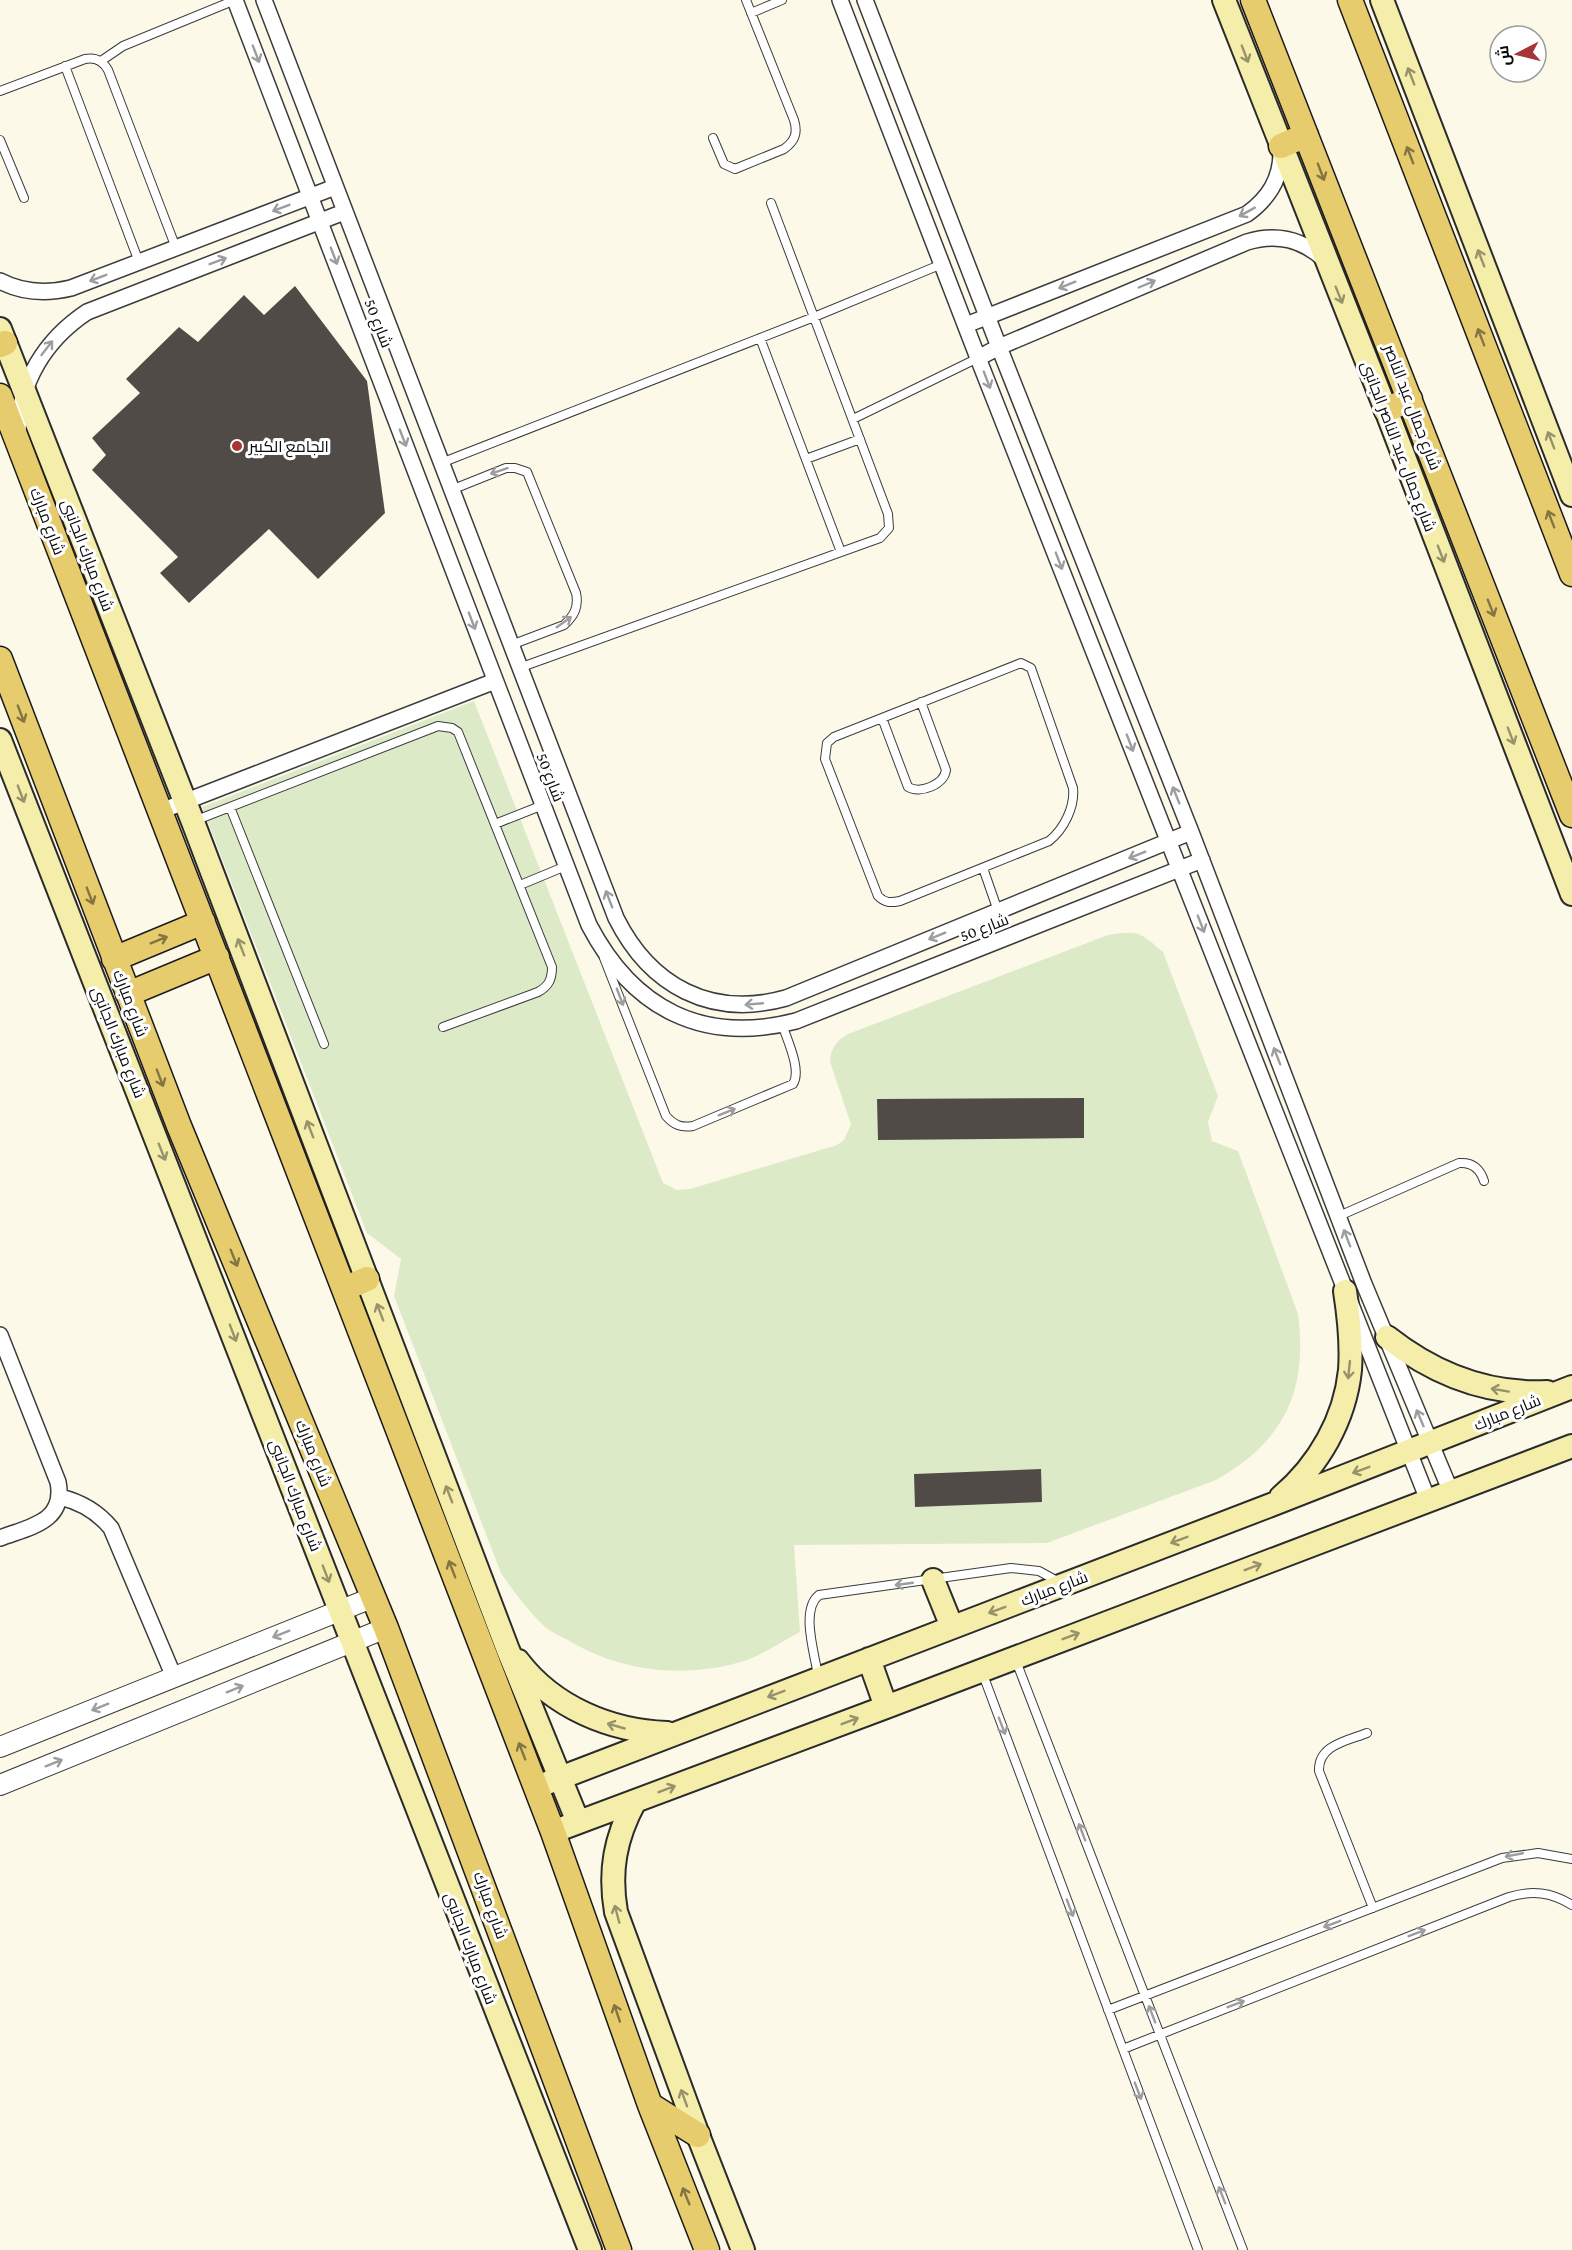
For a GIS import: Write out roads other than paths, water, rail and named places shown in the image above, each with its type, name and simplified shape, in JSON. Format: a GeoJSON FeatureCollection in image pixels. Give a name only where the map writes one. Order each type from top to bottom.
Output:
{"type":"FeatureCollection","features":[{"type":"Feature","properties":{"kind":"main road","name":"شارع جمال عبد الناصر الجانبى"},"geometry":{"type":"LineString","coordinates":[[1224,0],[1386,410],[1572,894]]}},
{"type":"Feature","properties":{"kind":"main road","name":"شارع جمال عبد الناصر"},"geometry":{"type":"LineString","coordinates":[[1253,0],[1410,399],[1566,780],[1572,815]]}},
{"type":"Feature","properties":{"kind":"main road"},"geometry":{"type":"LineString","coordinates":[[1350,0],[1572,574]]}},
{"type":"Feature","properties":{"kind":"main road"},"geometry":{"type":"LineString","coordinates":[[1382,0],[1572,495]]}},
{"type":"Feature","properties":{"kind":"main road"},"geometry":{"type":"LineString","coordinates":[[1281,146],[1306,135]]}},
{"type":"Feature","properties":{"kind":"main road","name":"شارع مبارك الجانبى"},"geometry":{"type":"LineString","coordinates":[[2,339],[189,812],[508,1650],[578,1822]]}},
{"type":"Feature","properties":{"kind":"main road","name":"شارع مبارك"},"geometry":{"type":"LineString","coordinates":[[0,396],[553,1832],[650,2105],[707,2250]]}},
{"type":"Feature","properties":{"kind":"main road"},"geometry":{"type":"LineString","coordinates":[[1386,410],[1410,399]]}},
{"type":"Feature","properties":{"kind":"main road","name":"شارع مبارك"},"geometry":{"type":"LineString","coordinates":[[1,666],[179,1126],[374,1597],[619,2250]]}},
{"type":"Feature","properties":{"kind":"main road","name":"شارع مبارك الجانبى"},"geometry":{"type":"LineString","coordinates":[[0,740],[590,2250]]}},
{"type":"Feature","properties":{"kind":"main road"},"geometry":{"type":"LineString","coordinates":[[114,959],[203,922]]}},
{"type":"Feature","properties":{"kind":"main road"},"geometry":{"type":"LineString","coordinates":[[128,994],[217,957]]}},
{"type":"Feature","properties":{"kind":"main road"},"geometry":{"type":"LineString","coordinates":[[344,1289],[367,1279]]}},
{"type":"Feature","properties":{"kind":"main road"},"geometry":{"type":"LineString","coordinates":[[1271,1505],[1292,1488],[1310,1468],[1337,1423],[1350,1371],[1355,1287]]}},
{"type":"Feature","properties":{"kind":"main road"},"geometry":{"type":"LineString","coordinates":[[1387,1337],[1430,1367],[1479,1386],[1505,1391],[1565,1389]]}},
{"type":"Feature","properties":{"kind":"main road","name":"شارع مبارك"},"geometry":{"type":"LineString","coordinates":[[536,1788],[1409,1452],[1565,1389]]}},
{"type":"Feature","properties":{"kind":"main road"},"geometry":{"type":"LineString","coordinates":[[553,1832],[1572,1446]]}},
{"type":"Feature","properties":{"kind":"main road"},"geometry":{"type":"LineString","coordinates":[[933,1580],[952,1627]]}},
{"type":"Feature","properties":{"kind":"main road"},"geometry":{"type":"LineString","coordinates":[[508,1650],[541,1686],[581,1712],[626,1728],[674,1733]]}},
{"type":"Feature","properties":{"kind":"main road"},"geometry":{"type":"LineString","coordinates":[[869,1659],[886,1707]]}},
{"type":"Feature","properties":{"kind":"main road"},"geometry":{"type":"LineString","coordinates":[[635,1801],[616,1843],[612,1889],[616,1912],[743,2250]]}},
{"type":"Feature","properties":{"kind":"main road"},"geometry":{"type":"LineString","coordinates":[[650,2105],[698,2135]]}},
{"type":"Feature","properties":{"kind":"street","name":"شارع 50"},"geometry":{"type":"LineString","coordinates":[[235,0],[312,196],[589,926],[598,943],[623,976],[639,992],[676,1015],[697,1023],[737,1029],[757,1029],[782,1024],[1202,860]]}},
{"type":"Feature","properties":{"kind":"street","name":"شارع 50"},"geometry":{"type":"LineString","coordinates":[[264,0],[616,918],[632,947],[657,974],[688,993],[705,999],[737,1005],[770,1002],[1191,832]]}},
{"type":"Feature","properties":{"kind":"street"},"geometry":{"type":"LineString","coordinates":[[840,0],[1169,842],[1355,1287],[1409,1452],[1428,1500]]}},
{"type":"Feature","properties":{"kind":"street"},"geometry":{"type":"LineString","coordinates":[[865,0],[1339,1216],[1355,1287],[1387,1337],[1451,1492]]}},
{"type":"Feature","properties":{"kind":"street"},"geometry":{"type":"LineString","coordinates":[[966,326],[1247,214],[1260,205],[1271,192],[1278,178],[1281,146]]}},
{"type":"Feature","properties":{"kind":"street"},"geometry":{"type":"LineString","coordinates":[[0,281],[34,292],[59,291],[335,187]]}},
{"type":"Feature","properties":{"kind":"street"},"geometry":{"type":"LineString","coordinates":[[18,442],[19,416],[24,392],[39,360],[49,346],[73,322],[87,312],[344,212]]}},
{"type":"Feature","properties":{"kind":"street"},"geometry":{"type":"LineString","coordinates":[[978,358],[1236,246],[1260,238],[1274,237],[1301,243],[1325,260]]}},
{"type":"Feature","properties":{"kind":"street"},"geometry":{"type":"LineString","coordinates":[[161,811],[189,812],[495,681]]}},
{"type":"Feature","properties":{"kind":"street"},"geometry":{"type":"LineString","coordinates":[[507,714],[533,702]]}},
{"type":"Feature","properties":{"kind":"street"},"geometry":{"type":"LineString","coordinates":[[828,980],[837,1004]]}},
{"type":"Feature","properties":{"kind":"street"},"geometry":{"type":"LineString","coordinates":[[0,1335],[58,1482],[60,1497],[54,1512],[48,1518],[0,1538]]}},
{"type":"Feature","properties":{"kind":"street"},"geometry":{"type":"LineString","coordinates":[[60,1497],[85,1505],[111,1528],[190,1707]]}},
{"type":"Feature","properties":{"kind":"street"},"geometry":{"type":"LineString","coordinates":[[0,1747],[374,1597]]}},
{"type":"Feature","properties":{"kind":"street"},"geometry":{"type":"LineString","coordinates":[[0,1785],[386,1628]]}},
{"type":"Feature","properties":{"kind":"lane"},"geometry":{"type":"LineString","coordinates":[[101,62],[123,46],[235,0]]}},
{"type":"Feature","properties":{"kind":"lane"},"geometry":{"type":"LineString","coordinates":[[713,138],[724,164],[735,169],[784,149],[796,137],[794,120],[746,0]]}},
{"type":"Feature","properties":{"kind":"lane"},"geometry":{"type":"LineString","coordinates":[[751,13],[782,0]]}},
{"type":"Feature","properties":{"kind":"lane"},"geometry":{"type":"LineString","coordinates":[[0,91],[85,58],[101,62],[108,70],[176,248]]}},
{"type":"Feature","properties":{"kind":"lane"},"geometry":{"type":"LineString","coordinates":[[65,66],[139,262]]}},
{"type":"Feature","properties":{"kind":"lane"},"geometry":{"type":"LineString","coordinates":[[0,140],[24,198]]}},
{"type":"Feature","properties":{"kind":"lane"},"geometry":{"type":"LineString","coordinates":[[519,668],[880,538],[889,528],[888,514],[771,204]]}},
{"type":"Feature","properties":{"kind":"lane"},"geometry":{"type":"LineString","coordinates":[[441,463],[814,317],[942,264]]}},
{"type":"Feature","properties":{"kind":"lane"},"geometry":{"type":"LineString","coordinates":[[760,338],[841,552]]}},
{"type":"Feature","properties":{"kind":"lane"},"geometry":{"type":"LineString","coordinates":[[853,419],[978,358]]}},
{"type":"Feature","properties":{"kind":"lane"},"geometry":{"type":"LineString","coordinates":[[806,459],[860,439]]}},
{"type":"Feature","properties":{"kind":"lane"},"geometry":{"type":"LineString","coordinates":[[451,490],[506,468],[527,472],[576,593],[574,613],[564,625],[511,645]]}},
{"type":"Feature","properties":{"kind":"lane"},"geometry":{"type":"LineString","coordinates":[[1021,663],[1030,668],[1071,779],[1073,806],[1059,830],[1049,841],[891,903],[878,896],[825,759],[825,750],[827,743],[834,737],[921,702],[1014,664],[1021,663]]}},
{"type":"Feature","properties":{"kind":"lane"},"geometry":{"type":"LineString","coordinates":[[882,718],[908,787],[919,790],[941,782],[946,770],[921,702]]}},
{"type":"Feature","properties":{"kind":"lane"},"geometry":{"type":"LineString","coordinates":[[189,812],[230,807],[438,726],[446,726],[458,732],[552,967],[550,982],[538,992],[443,1027]]}},
{"type":"Feature","properties":{"kind":"lane"},"geometry":{"type":"LineString","coordinates":[[495,824],[543,805]]}},
{"type":"Feature","properties":{"kind":"lane"},"geometry":{"type":"LineString","coordinates":[[230,807],[324,1044]]}},
{"type":"Feature","properties":{"kind":"lane"},"geometry":{"type":"LineString","coordinates":[[520,885],[566,866]]}},
{"type":"Feature","properties":{"kind":"lane"},"geometry":{"type":"LineString","coordinates":[[983,868],[998,911]]}},
{"type":"Feature","properties":{"kind":"lane"},"geometry":{"type":"LineString","coordinates":[[598,943],[666,1116],[675,1125],[693,1126],[793,1084],[796,1069],[782,1024]]}},
{"type":"Feature","properties":{"kind":"lane"},"geometry":{"type":"LineString","coordinates":[[1339,1216],[1459,1163],[1471,1164],[1477,1168],[1484,1181]]}},
{"type":"Feature","properties":{"kind":"lane"},"geometry":{"type":"LineString","coordinates":[[818,1678],[808,1614],[814,1598],[819,1595],[1011,1568],[1025,1568],[1051,1577],[1062,1585]]}},
{"type":"Feature","properties":{"kind":"lane"},"geometry":{"type":"LineString","coordinates":[[1015,1658],[1244,2250]]}},
{"type":"Feature","properties":{"kind":"lane"},"geometry":{"type":"LineString","coordinates":[[981,1671],[1198,2250]]}},
{"type":"Feature","properties":{"kind":"lane"},"geometry":{"type":"LineString","coordinates":[[1367,1733],[1329,1748],[1320,1758],[1319,1771],[1372,1908]]}},
{"type":"Feature","properties":{"kind":"lane"},"geometry":{"type":"LineString","coordinates":[[1108,2010],[1502,1858],[1538,1852],[1570,1856]]}},
{"type":"Feature","properties":{"kind":"lane"},"geometry":{"type":"LineString","coordinates":[[1122,2049],[1509,1897],[1534,1892],[1559,1898],[1572,1905]]}},
{"type":"Feature","properties":{"kind":"place","name":"الجامع الكبير"},"geometry":{"type":"Point","coordinates":[237,446]}}]}
